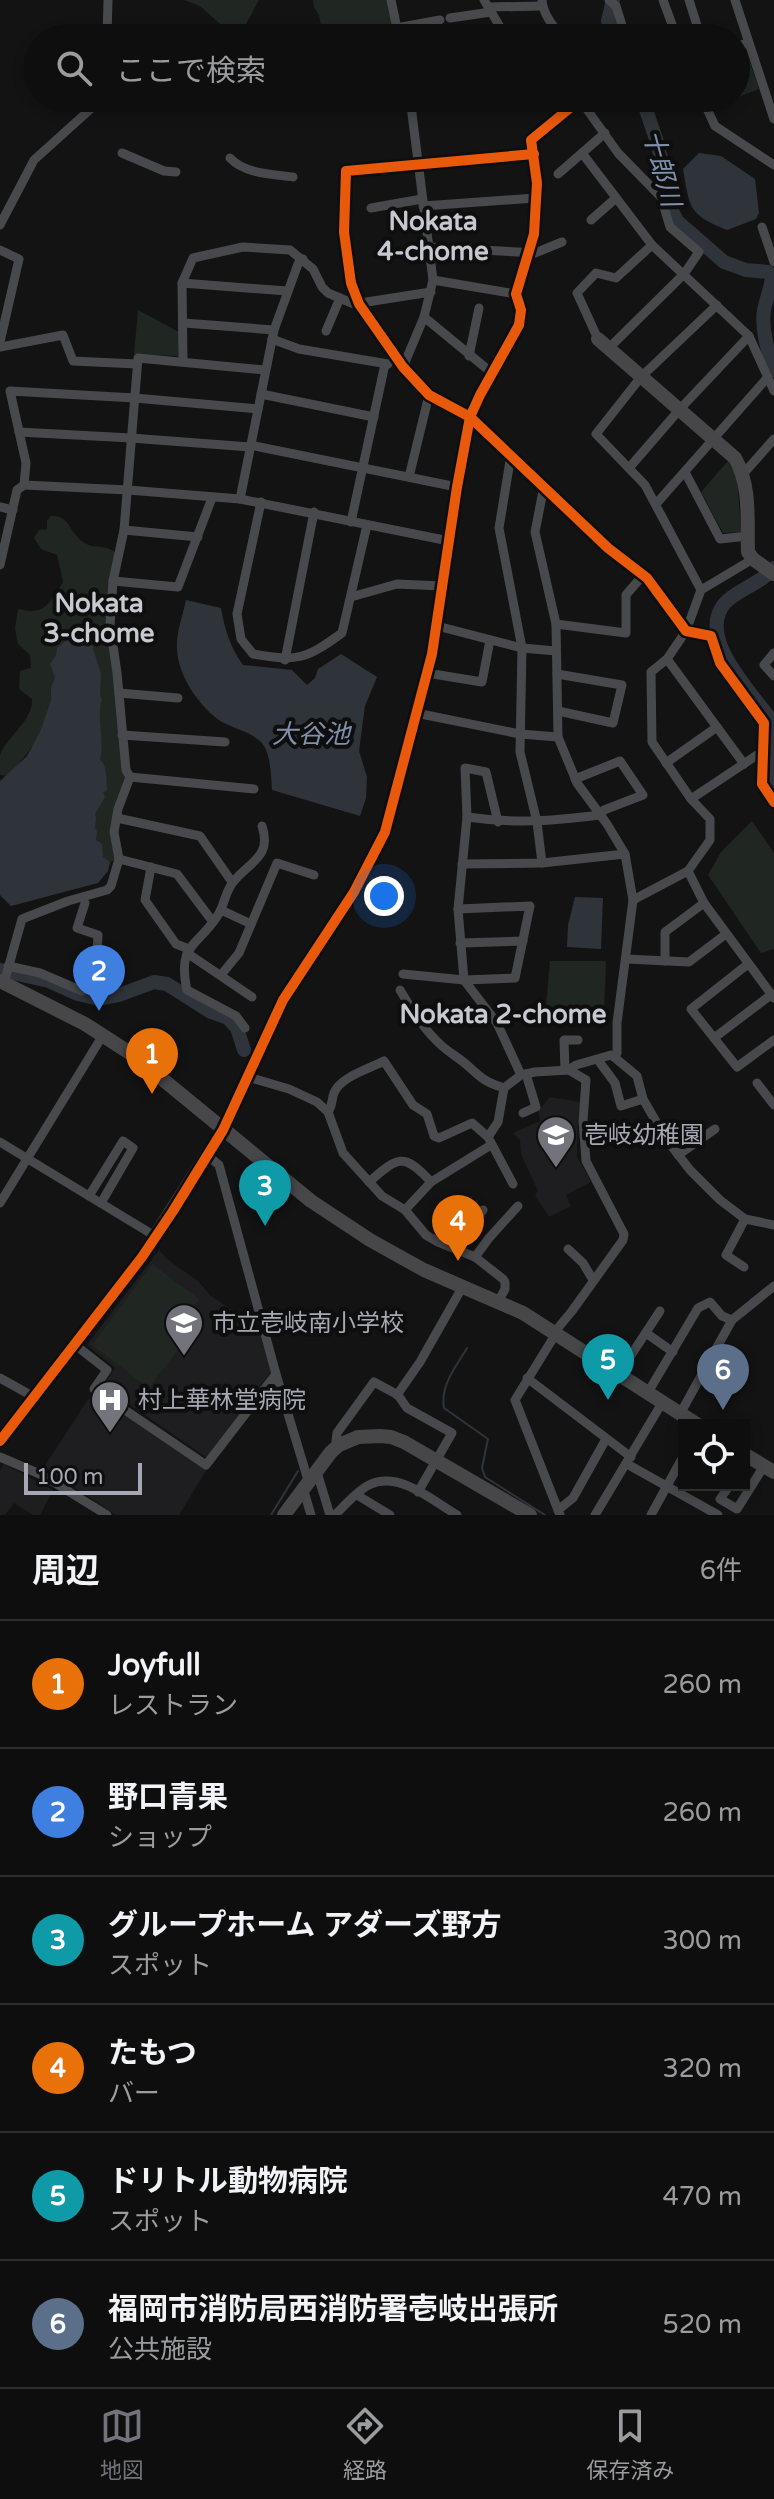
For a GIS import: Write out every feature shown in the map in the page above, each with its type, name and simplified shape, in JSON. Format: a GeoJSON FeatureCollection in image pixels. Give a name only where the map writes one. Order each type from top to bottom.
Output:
{"type":"FeatureCollection","features":[{"type":"Feature","properties":{"kind":"street"},"geometry":{"type":"LineString","coordinates":[[107,24],[108,0]]}},
{"type":"Feature","properties":{"kind":"street"},"geometry":{"type":"LineString","coordinates":[[391,0],[396,24]]}},
{"type":"Feature","properties":{"kind":"street"},"geometry":{"type":"LineString","coordinates":[[663,0],[672,24]]}},
{"type":"Feature","properties":{"kind":"street"},"geometry":{"type":"LineString","coordinates":[[689,0],[697,24]]}},
{"type":"Feature","properties":{"kind":"street"},"geometry":{"type":"LineString","coordinates":[[735,0],[742,24]]}},
{"type":"Feature","properties":{"kind":"street"},"geometry":{"type":"LineString","coordinates":[[428,24],[488,6],[542,3],[552,24]]}},
{"type":"Feature","properties":{"kind":"street"},"geometry":{"type":"LineString","coordinates":[[612,3],[620,24]]}},
{"type":"Feature","properties":{"kind":"street"},"geometry":{"type":"LineString","coordinates":[[488,6],[498,24]]}},
{"type":"Feature","properties":{"kind":"street"},"geometry":{"type":"LineString","coordinates":[[750,50],[771,98],[774,119]]}},
{"type":"Feature","properties":{"kind":"street"},"geometry":{"type":"LineString","coordinates":[[0,225],[34,160],[87,112]]}},
{"type":"Feature","properties":{"kind":"street"},"geometry":{"type":"LineString","coordinates":[[403,367],[424,317],[433,280],[412,112]]}},
{"type":"Feature","properties":{"kind":"street"},"geometry":{"type":"LineString","coordinates":[[0,1441],[142,1257],[223,1130],[283,1000],[354,892],[385,832],[437,626],[470,417],[519,325],[521,310],[516,294],[534,234],[537,183],[531,140],[566,112]]}},
{"type":"Feature","properties":{"kind":"street"},"geometry":{"type":"LineString","coordinates":[[590,112],[618,153],[661,197],[670,227],[699,252],[684,274],[604,343]]}},
{"type":"Feature","properties":{"kind":"street"},"geometry":{"type":"LineString","coordinates":[[708,112],[715,126],[774,165]]}},
{"type":"Feature","properties":{"kind":"street"},"geometry":{"type":"LineString","coordinates":[[558,174],[605,133]]}},
{"type":"Feature","properties":{"kind":"street"},"geometry":{"type":"LineString","coordinates":[[122,153],[164,171],[176,172]]}},
{"type":"Feature","properties":{"kind":"street"},"geometry":{"type":"LineString","coordinates":[[582,153],[652,245],[749,336],[774,391]]}},
{"type":"Feature","properties":{"kind":"street"},"geometry":{"type":"LineString","coordinates":[[534,154],[346,171],[344,232],[351,283],[359,304],[403,367],[429,395],[470,417],[608,548],[643,575],[686,631],[711,636],[720,663],[764,723],[762,784],[774,802]]}},
{"type":"Feature","properties":{"kind":"street"},"geometry":{"type":"LineString","coordinates":[[230,158],[234,163],[257,172],[293,177]]}},
{"type":"Feature","properties":{"kind":"street"},"geometry":{"type":"LineString","coordinates":[[371,208],[535,198]]}},
{"type":"Feature","properties":{"kind":"street"},"geometry":{"type":"LineString","coordinates":[[591,220],[616,198]]}},
{"type":"Feature","properties":{"kind":"street"},"geometry":{"type":"LineString","coordinates":[[762,227],[774,262]]}},
{"type":"Feature","properties":{"kind":"street"},"geometry":{"type":"LineString","coordinates":[[427,247],[535,253],[562,242]]}},
{"type":"Feature","properties":{"kind":"street"},"geometry":{"type":"LineString","coordinates":[[652,245],[616,278],[596,273],[577,293],[604,343],[715,439],[735,458],[744,473],[748,552],[764,567],[701,590]]}},
{"type":"Feature","properties":{"kind":"street"},"geometry":{"type":"LineString","coordinates":[[183,361],[182,283],[193,258],[243,247],[290,250],[313,269],[322,287],[340,298],[359,304],[431,292]]}},
{"type":"Feature","properties":{"kind":"street"},"geometry":{"type":"LineString","coordinates":[[0,250],[19,259],[0,345],[63,335],[73,361],[137,364]]}},
{"type":"Feature","properties":{"kind":"street"},"geometry":{"type":"LineString","coordinates":[[240,499],[273,335],[287,291],[303,259]]}},
{"type":"Feature","properties":{"kind":"street"},"geometry":{"type":"LineString","coordinates":[[433,280],[516,294]]}},
{"type":"Feature","properties":{"kind":"street"},"geometry":{"type":"LineString","coordinates":[[182,283],[287,291]]}},
{"type":"Feature","properties":{"kind":"street"},"geometry":{"type":"LineString","coordinates":[[326,331],[340,298]]}},
{"type":"Feature","properties":{"kind":"street"},"geometry":{"type":"LineString","coordinates":[[633,900],[688,871],[710,840],[710,819],[691,799],[652,742],[651,672],[667,659],[686,631],[701,590],[645,485],[596,434],[641,377],[717,305]]}},
{"type":"Feature","properties":{"kind":"street"},"geometry":{"type":"LineString","coordinates":[[469,356],[479,308]]}},
{"type":"Feature","properties":{"kind":"street"},"geometry":{"type":"LineString","coordinates":[[424,317],[492,373]]}},
{"type":"Feature","properties":{"kind":"street"},"geometry":{"type":"LineString","coordinates":[[184,323],[273,335],[299,349],[403,367]]}},
{"type":"Feature","properties":{"kind":"street"},"geometry":{"type":"LineString","coordinates":[[629,468],[749,336]]}},
{"type":"Feature","properties":{"kind":"street"},"geometry":{"type":"LineString","coordinates":[[130,777],[126,770],[110,625],[113,581],[124,530],[138,358],[265,370]]}},
{"type":"Feature","properties":{"kind":"street"},"geometry":{"type":"LineString","coordinates":[[351,522],[385,364]]}},
{"type":"Feature","properties":{"kind":"street"},"geometry":{"type":"LineString","coordinates":[[656,504],[768,377]]}},
{"type":"Feature","properties":{"kind":"street"},"geometry":{"type":"LineString","coordinates":[[24,485],[26,463],[10,391],[258,409]]}},
{"type":"Feature","properties":{"kind":"street"},"geometry":{"type":"LineString","coordinates":[[261,394],[374,417]]}},
{"type":"Feature","properties":{"kind":"street"},"geometry":{"type":"LineString","coordinates":[[409,477],[429,395]]}},
{"type":"Feature","properties":{"kind":"street"},"geometry":{"type":"LineString","coordinates":[[19,432],[250,446],[457,487]]}},
{"type":"Feature","properties":{"kind":"street"},"geometry":{"type":"LineString","coordinates":[[744,473],[774,439]]}},
{"type":"Feature","properties":{"kind":"street"},"geometry":{"type":"LineString","coordinates":[[511,455],[499,528],[522,648],[520,752],[537,822],[542,863]]}},
{"type":"Feature","properties":{"kind":"street"},"geometry":{"type":"LineString","coordinates":[[685,472],[720,539],[748,536]]}},
{"type":"Feature","properties":{"kind":"street"},"geometry":{"type":"LineString","coordinates":[[0,565],[17,490],[24,485],[240,499],[449,541]]}},
{"type":"Feature","properties":{"kind":"street"},"geometry":{"type":"LineString","coordinates":[[544,486],[535,532],[556,624],[558,737],[575,779],[625,854],[633,900],[617,1023],[617,1053],[614,1057]]}},
{"type":"Feature","properties":{"kind":"street"},"geometry":{"type":"LineString","coordinates":[[113,581],[178,587],[212,498]]}},
{"type":"Feature","properties":{"kind":"street"},"geometry":{"type":"LineString","coordinates":[[261,502],[237,614],[241,639],[253,654],[285,660],[314,653],[342,633],[367,525]]}},
{"type":"Feature","properties":{"kind":"street"},"geometry":{"type":"LineString","coordinates":[[0,507],[13,510]]}},
{"type":"Feature","properties":{"kind":"street"},"geometry":{"type":"LineString","coordinates":[[285,660],[314,512]]}},
{"type":"Feature","properties":{"kind":"street"},"geometry":{"type":"LineString","coordinates":[[124,530],[198,537]]}},
{"type":"Feature","properties":{"kind":"street"},"geometry":{"type":"LineString","coordinates":[[556,624],[626,633],[626,595],[643,575]]}},
{"type":"Feature","properties":{"kind":"street"},"geometry":{"type":"LineString","coordinates":[[351,597],[397,584],[442,586]]}},
{"type":"Feature","properties":{"kind":"street"},"geometry":{"type":"LineString","coordinates":[[437,626],[522,648],[556,651]]}},
{"type":"Feature","properties":{"kind":"street"},"geometry":{"type":"LineString","coordinates":[[427,673],[482,682],[490,640]]}},
{"type":"Feature","properties":{"kind":"street"},"geometry":{"type":"LineString","coordinates":[[774,653],[764,665],[774,676]]}},
{"type":"Feature","properties":{"kind":"street"},"geometry":{"type":"LineString","coordinates":[[667,659],[744,764]]}},
{"type":"Feature","properties":{"kind":"street"},"geometry":{"type":"LineString","coordinates":[[557,674],[622,685],[613,723],[558,711]]}},
{"type":"Feature","properties":{"kind":"street"},"geometry":{"type":"LineString","coordinates":[[119,693],[178,698]]}},
{"type":"Feature","properties":{"kind":"street"},"geometry":{"type":"LineString","coordinates":[[416,713],[520,734],[558,737]]}},
{"type":"Feature","properties":{"kind":"street"},"geometry":{"type":"LineString","coordinates":[[666,763],[717,727]]}},
{"type":"Feature","properties":{"kind":"street"},"geometry":{"type":"LineString","coordinates":[[122,735],[225,742]]}},
{"type":"Feature","properties":{"kind":"street"},"geometry":{"type":"LineString","coordinates":[[691,799],[757,755],[763,757]]}},
{"type":"Feature","properties":{"kind":"street"},"geometry":{"type":"LineString","coordinates":[[467,817],[498,822],[537,822],[600,815],[604,810],[643,795],[620,761],[575,779]]}},
{"type":"Feature","properties":{"kind":"street"},"geometry":{"type":"LineString","coordinates":[[498,822],[486,772],[465,768],[467,817],[458,909],[464,980],[497,1023],[523,1074],[536,1107],[523,1113]]}},
{"type":"Feature","properties":{"kind":"street"},"geometry":{"type":"LineString","coordinates":[[130,777],[254,789]]}},
{"type":"Feature","properties":{"kind":"street"},"geometry":{"type":"LineString","coordinates":[[5,976],[22,919],[107,890],[114,882],[119,859],[114,832],[118,809],[130,777]]}},
{"type":"Feature","properties":{"kind":"street"},"geometry":{"type":"LineString","coordinates":[[117,818],[200,836],[232,882]]}},
{"type":"Feature","properties":{"kind":"street"},"geometry":{"type":"LineString","coordinates":[[245,1028],[236,1016],[187,990],[182,968],[188,951],[221,910],[232,882],[264,852],[266,837],[262,826]]}},
{"type":"Feature","properties":{"kind":"street"},"geometry":{"type":"LineString","coordinates":[[462,864],[542,863],[625,854]]}},
{"type":"Feature","properties":{"kind":"street"},"geometry":{"type":"LineString","coordinates":[[119,859],[177,874],[213,922]]}},
{"type":"Feature","properties":{"kind":"street"},"geometry":{"type":"LineString","coordinates":[[221,975],[239,953],[277,863],[314,875]]}},
{"type":"Feature","properties":{"kind":"street"},"geometry":{"type":"LineString","coordinates":[[151,867],[145,900],[176,944],[252,997]]}},
{"type":"Feature","properties":{"kind":"street"},"geometry":{"type":"LineString","coordinates":[[688,871],[704,903],[748,964],[769,982],[773,996],[714,1038]]}},
{"type":"Feature","properties":{"kind":"street"},"geometry":{"type":"LineString","coordinates":[[5,976],[40,973],[82,991],[97,952],[98,935],[77,928],[85,903]]}},
{"type":"Feature","properties":{"kind":"street"},"geometry":{"type":"LineString","coordinates":[[665,961],[665,932],[704,903]]}},
{"type":"Feature","properties":{"kind":"street"},"geometry":{"type":"LineString","coordinates":[[403,974],[464,980],[515,978],[530,906],[458,909]]}},
{"type":"Feature","properties":{"kind":"street"},"geometry":{"type":"LineString","coordinates":[[221,910],[251,924]]}},
{"type":"Feature","properties":{"kind":"street"},"geometry":{"type":"LineString","coordinates":[[626,959],[689,962],[726,934]]}},
{"type":"Feature","properties":{"kind":"street"},"geometry":{"type":"LineString","coordinates":[[460,943],[523,941]]}},
{"type":"Feature","properties":{"kind":"street"},"geometry":{"type":"LineString","coordinates":[[748,964],[691,1009],[737,1067],[774,1040]]}},
{"type":"Feature","properties":{"kind":"street"},"geometry":{"type":"LineString","coordinates":[[5,976],[103,1035],[155,1073],[311,1201],[370,1240],[424,1270],[523,1313],[688,1419]]}},
{"type":"Feature","properties":{"kind":"street"},"geometry":{"type":"LineString","coordinates":[[400,990],[418,1019],[444,1048],[477,1076],[504,1088]]}},
{"type":"Feature","properties":{"kind":"street"},"geometry":{"type":"LineString","coordinates":[[0,1203],[103,1035]]}},
{"type":"Feature","properties":{"kind":"street"},"geometry":{"type":"LineString","coordinates":[[567,1070],[564,1040],[578,1040]]}},
{"type":"Feature","properties":{"kind":"street"},"geometry":{"type":"LineString","coordinates":[[567,1070],[611,1055],[614,1057],[637,1076],[643,1099],[666,1139],[710,1190],[745,1219],[774,1225]]}},
{"type":"Feature","properties":{"kind":"street"},"geometry":{"type":"LineString","coordinates":[[598,1060],[615,1083],[621,1106],[643,1099]]}},
{"type":"Feature","properties":{"kind":"street"},"geometry":{"type":"LineString","coordinates":[[328,1112],[332,1108],[334,1092],[346,1078],[384,1061],[413,1105],[427,1114],[434,1136],[439,1138],[472,1123],[489,1141],[512,1185]]}},
{"type":"Feature","properties":{"kind":"street"},"geometry":{"type":"LineString","coordinates":[[405,1210],[431,1182],[489,1141],[498,1122],[504,1088],[523,1074],[567,1070],[576,1072],[586,1080],[588,1086],[583,1121],[588,1167],[624,1234],[623,1240],[554,1335],[515,1400],[559,1512],[573,1498],[606,1439]]}},
{"type":"Feature","properties":{"kind":"street"},"geometry":{"type":"LineString","coordinates":[[248,1077],[289,1089],[317,1102],[328,1112],[343,1153],[382,1196],[405,1210],[426,1235],[475,1257],[505,1282],[498,1302]]}},
{"type":"Feature","properties":{"kind":"street"},"geometry":{"type":"LineString","coordinates":[[757,1083],[774,1105]]}},
{"type":"Feature","properties":{"kind":"street"},"geometry":{"type":"LineString","coordinates":[[678,1155],[715,1129]]}},
{"type":"Feature","properties":{"kind":"street"},"geometry":{"type":"LineString","coordinates":[[89,1196],[123,1141],[133,1148],[101,1203]]}},
{"type":"Feature","properties":{"kind":"street"},"geometry":{"type":"LineString","coordinates":[[0,1142],[155,1236]]}},
{"type":"Feature","properties":{"kind":"street"},"geometry":{"type":"LineString","coordinates":[[207,1155],[219,1165],[276,1374],[309,1479],[311,1515]]}},
{"type":"Feature","properties":{"kind":"street"},"geometry":{"type":"LineString","coordinates":[[369,1182],[394,1161],[404,1160],[431,1182]]}},
{"type":"Feature","properties":{"kind":"street"},"geometry":{"type":"LineString","coordinates":[[475,1257],[518,1206]]}},
{"type":"Feature","properties":{"kind":"street"},"geometry":{"type":"LineString","coordinates":[[457,1250],[483,1210]]}},
{"type":"Feature","properties":{"kind":"street"},"geometry":{"type":"LineString","coordinates":[[744,1267],[726,1255],[745,1219]]}},
{"type":"Feature","properties":{"kind":"street"},"geometry":{"type":"LineString","coordinates":[[568,1249],[583,1263],[593,1280]]}},
{"type":"Feature","properties":{"kind":"street"},"geometry":{"type":"LineString","coordinates":[[397,1395],[420,1362],[463,1286]]}},
{"type":"Feature","properties":{"kind":"street"},"geometry":{"type":"LineString","coordinates":[[680,1414],[732,1320],[774,1286]]}},
{"type":"Feature","properties":{"kind":"street"},"geometry":{"type":"LineString","coordinates":[[647,1394],[698,1308],[710,1302],[722,1316],[732,1320]]}},
{"type":"Feature","properties":{"kind":"street"},"geometry":{"type":"LineString","coordinates":[[618,1375],[660,1311]]}},
{"type":"Feature","properties":{"kind":"street"},"geometry":{"type":"LineString","coordinates":[[646,1333],[673,1352]]}},
{"type":"Feature","properties":{"kind":"street"},"geometry":{"type":"LineString","coordinates":[[74,1344],[107,1370],[94,1389],[206,1465],[276,1374]]}},
{"type":"Feature","properties":{"kind":"street"},"geometry":{"type":"LineString","coordinates":[[0,1378],[34,1397]]}},
{"type":"Feature","properties":{"kind":"street"},"geometry":{"type":"LineString","coordinates":[[527,1378],[606,1439],[629,1461],[718,1515]]}},
{"type":"Feature","properties":{"kind":"street"},"geometry":{"type":"LineString","coordinates":[[339,1445],[337,1433],[374,1382],[397,1395],[407,1408],[452,1433],[418,1492]]}},
{"type":"Feature","properties":{"kind":"street"},"geometry":{"type":"LineString","coordinates":[[595,1515],[662,1403]]}},
{"type":"Feature","properties":{"kind":"street"},"geometry":{"type":"LineString","coordinates":[[284,1515],[309,1479],[339,1445],[358,1437],[391,1437],[404,1442],[529,1515]]}},
{"type":"Feature","properties":{"kind":"street"},"geometry":{"type":"LineString","coordinates":[[0,1457],[42,1475],[107,1515]]}},
{"type":"Feature","properties":{"kind":"street"},"geometry":{"type":"LineString","coordinates":[[726,1491],[720,1499],[737,1509],[769,1469],[750,1461]]}},
{"type":"Feature","properties":{"kind":"street"},"geometry":{"type":"LineString","coordinates":[[651,1515],[678,1465]]}},
{"type":"Feature","properties":{"kind":"street"},"geometry":{"type":"LineString","coordinates":[[309,1479],[332,1515],[368,1485],[385,1480],[395,1480],[457,1515]]}},
{"type":"Feature","properties":{"kind":"street"},"geometry":{"type":"LineString","coordinates":[[357,1495],[390,1515]]}},
{"type":"Feature","properties":{"kind":"shaded area"},"geometry":{"type":"Polygon","coordinates":[[[184,0],[259,0],[246,24],[220,24],[200,6],[184,0]]]}},
{"type":"Feature","properties":{"kind":"shaded area"},"geometry":{"type":"Polygon","coordinates":[[[313,0],[387,0],[392,24],[321,24],[313,0]]]}},
{"type":"Feature","properties":{"kind":"shaded area"},"geometry":{"type":"Polygon","coordinates":[[[750,63],[759,89],[750,93],[750,63]]]}},
{"type":"Feature","properties":{"kind":"shaded area"},"geometry":{"type":"Polygon","coordinates":[[[138,310],[179,332],[178,356],[134,354],[138,310]]]}},
{"type":"Feature","properties":{"kind":"shaded area"},"geometry":{"type":"Polygon","coordinates":[[[728,461],[737,476],[741,532],[723,533],[701,492],[728,461]]]}},
{"type":"Feature","properties":{"kind":"shaded area"},"geometry":{"type":"Polygon","coordinates":[[[51,516],[66,522],[85,543],[116,553],[107,626],[126,778],[115,860],[108,863],[95,845],[58,678],[47,720],[35,743],[7,776],[0,775],[0,755],[29,714],[32,699],[19,689],[20,671],[31,668],[30,655],[18,644],[15,628],[18,609],[35,611],[46,606],[63,582],[57,555],[41,549],[34,538],[39,530],[47,529],[51,516]]]}},
{"type":"Feature","properties":{"kind":"shaded area"},"geometry":{"type":"Polygon","coordinates":[[[752,821],[774,853],[774,949],[761,953],[708,875],[721,852],[752,821]]]}},
{"type":"Feature","properties":{"kind":"shaded area"},"geometry":{"type":"Polygon","coordinates":[[[550,961],[606,961],[604,1011],[601,1014],[545,1017],[550,961]]]}},
{"type":"Feature","properties":{"kind":"shaded area","name":"壱岐幼稚園"},"geometry":{"type":"Polygon","coordinates":[[[550,1097],[581,1102],[577,1157],[591,1182],[566,1195],[571,1206],[549,1217],[535,1195],[538,1191],[521,1154],[520,1140],[513,1133],[540,1121],[538,1111],[550,1097]]]}},
{"type":"Feature","properties":{"kind":"shaded area","name":"市立壱岐南小学校"},"geometry":{"type":"Polygon","coordinates":[[[159,1250],[198,1281],[211,1296],[259,1328],[272,1370],[207,1458],[103,1386],[115,1368],[87,1345],[159,1250]]]}},
{"type":"Feature","properties":{"kind":"shaded area"},"geometry":{"type":"Polygon","coordinates":[[[152,1264],[199,1299],[190,1312],[195,1316],[190,1322],[196,1326],[149,1388],[92,1345],[152,1264]]]}},
{"type":"Feature","properties":{"kind":"shaded area","name":"村上華林堂病院"},"geometry":{"type":"Polygon","coordinates":[[[94,1393],[207,1469],[179,1515],[116,1515],[44,1467],[94,1393]]]}},
{"type":"Feature","properties":{"kind":"shaded area"},"geometry":{"type":"Polygon","coordinates":[[[4,1464],[53,1490],[40,1515],[33,1515],[14,1503],[5,1515],[0,1515],[0,1470],[4,1464]]]}},
{"type":"Feature","properties":{"kind":"water"},"geometry":{"type":"Polygon","coordinates":[[[699,153],[721,156],[755,179],[759,213],[756,219],[727,230],[698,214],[690,201],[683,169],[699,153]]]}},
{"type":"Feature","properties":{"kind":"water","name":"大谷池"},"geometry":{"type":"Polygon","coordinates":[[[186,600],[221,608],[229,638],[243,665],[292,670],[307,685],[315,678],[318,669],[341,654],[377,677],[365,706],[359,751],[367,777],[366,798],[360,816],[272,790],[269,758],[261,742],[222,722],[198,700],[178,659],[179,630],[186,600]]]}},
{"type":"Feature","properties":{"kind":"water"},"geometry":{"type":"Polygon","coordinates":[[[68,639],[92,645],[101,674],[100,759],[105,770],[107,790],[95,814],[95,828],[96,840],[102,844],[103,857],[110,862],[108,871],[98,883],[11,906],[0,895],[0,781],[27,756],[40,732],[51,701],[55,677],[50,664],[57,648],[68,639]]]}},
{"type":"Feature","properties":{"kind":"water"},"geometry":{"type":"Polygon","coordinates":[[[575,897],[603,898],[601,949],[567,947],[568,925],[575,897]]]}},
{"type":"Feature","properties":{"kind":"waterway","name":"十郎川"},"geometry":{"type":"LineString","coordinates":[[609,24],[613,0]]}},
{"type":"Feature","properties":{"kind":"waterway","name":"十郎川"},"geometry":{"type":"LineString","coordinates":[[647,112],[664,171],[667,200],[677,221],[724,262],[746,270],[768,272],[772,277],[763,325],[774,370]]}},
{"type":"Feature","properties":{"kind":"waterway","name":"十郎川"},"geometry":{"type":"LineString","coordinates":[[774,568],[735,594],[724,604],[717,618],[717,634],[722,650],[742,683],[773,723],[769,771],[774,789]]}},
{"type":"Feature","properties":{"kind":"waterway"},"geometry":{"type":"LineString","coordinates":[[0,970],[49,981],[78,994],[99,999],[154,982],[167,984],[211,1012],[228,1018],[237,1028],[244,1050]]}},
{"type":"Feature","properties":{"kind":"waterway"},"geometry":{"type":"LineString","coordinates":[[467,1348],[447,1384],[444,1408],[488,1439],[482,1468],[485,1477],[545,1515]]}},
{"type":"Feature","properties":{"kind":"waterway"},"geometry":{"type":"LineString","coordinates":[[271,1515],[298,1471]]}},
{"type":"Feature","properties":{"kind":"cycle path"},"geometry":{"type":"LineString","coordinates":[[0,1441],[142,1257],[173,1211],[223,1130],[283,1000],[354,892],[385,832],[432,654],[470,417],[519,325],[521,310],[516,294],[534,234],[537,183],[531,140],[565,112]]}},
{"type":"Feature","properties":{"kind":"cycle path"},"geometry":{"type":"LineString","coordinates":[[534,154],[346,171],[344,232],[351,283],[359,304],[403,367],[429,395],[470,417],[608,548],[647,578],[686,631],[711,636],[720,663],[764,723],[762,784],[774,802]]}},
{"type":"Feature","properties":{"kind":"place","name":"野口青果"},"geometry":{"type":"Point","coordinates":[99,1011]}},
{"type":"Feature","properties":{"kind":"place","name":"Joyfull"},"geometry":{"type":"Point","coordinates":[152,1094]}},
{"type":"Feature","properties":{"kind":"place","name":"壱岐幼稚園"},"geometry":{"type":"Point","coordinates":[556,1169]}},
{"type":"Feature","properties":{"kind":"place","name":"グループホーム アダーズ野方"},"geometry":{"type":"Point","coordinates":[265,1226]}},
{"type":"Feature","properties":{"kind":"place","name":"たもつ"},"geometry":{"type":"Point","coordinates":[458,1261]}},
{"type":"Feature","properties":{"kind":"place","name":"市立壱岐南小学校"},"geometry":{"type":"Point","coordinates":[184,1357]}},
{"type":"Feature","properties":{"kind":"place","name":"ドリトル動物病院"},"geometry":{"type":"Point","coordinates":[608,1400]}},
{"type":"Feature","properties":{"kind":"place","name":"福岡市消防局西消防署壱岐出張所"},"geometry":{"type":"Point","coordinates":[723,1410]}},
{"type":"Feature","properties":{"kind":"place","name":"村上華林堂病院"},"geometry":{"type":"Point","coordinates":[110,1434]}},
{"type":"Feature","properties":{"kind":"district","name":"Nokata 4-chome"},"geometry":{"type":"Point","coordinates":[433,236]}},
{"type":"Feature","properties":{"kind":"district","name":"Nokata 3-chome"},"geometry":{"type":"Point","coordinates":[99,618]}},
{"type":"Feature","properties":{"kind":"district","name":"Nokata 2-chome"},"geometry":{"type":"Point","coordinates":[503,1014]}}]}
